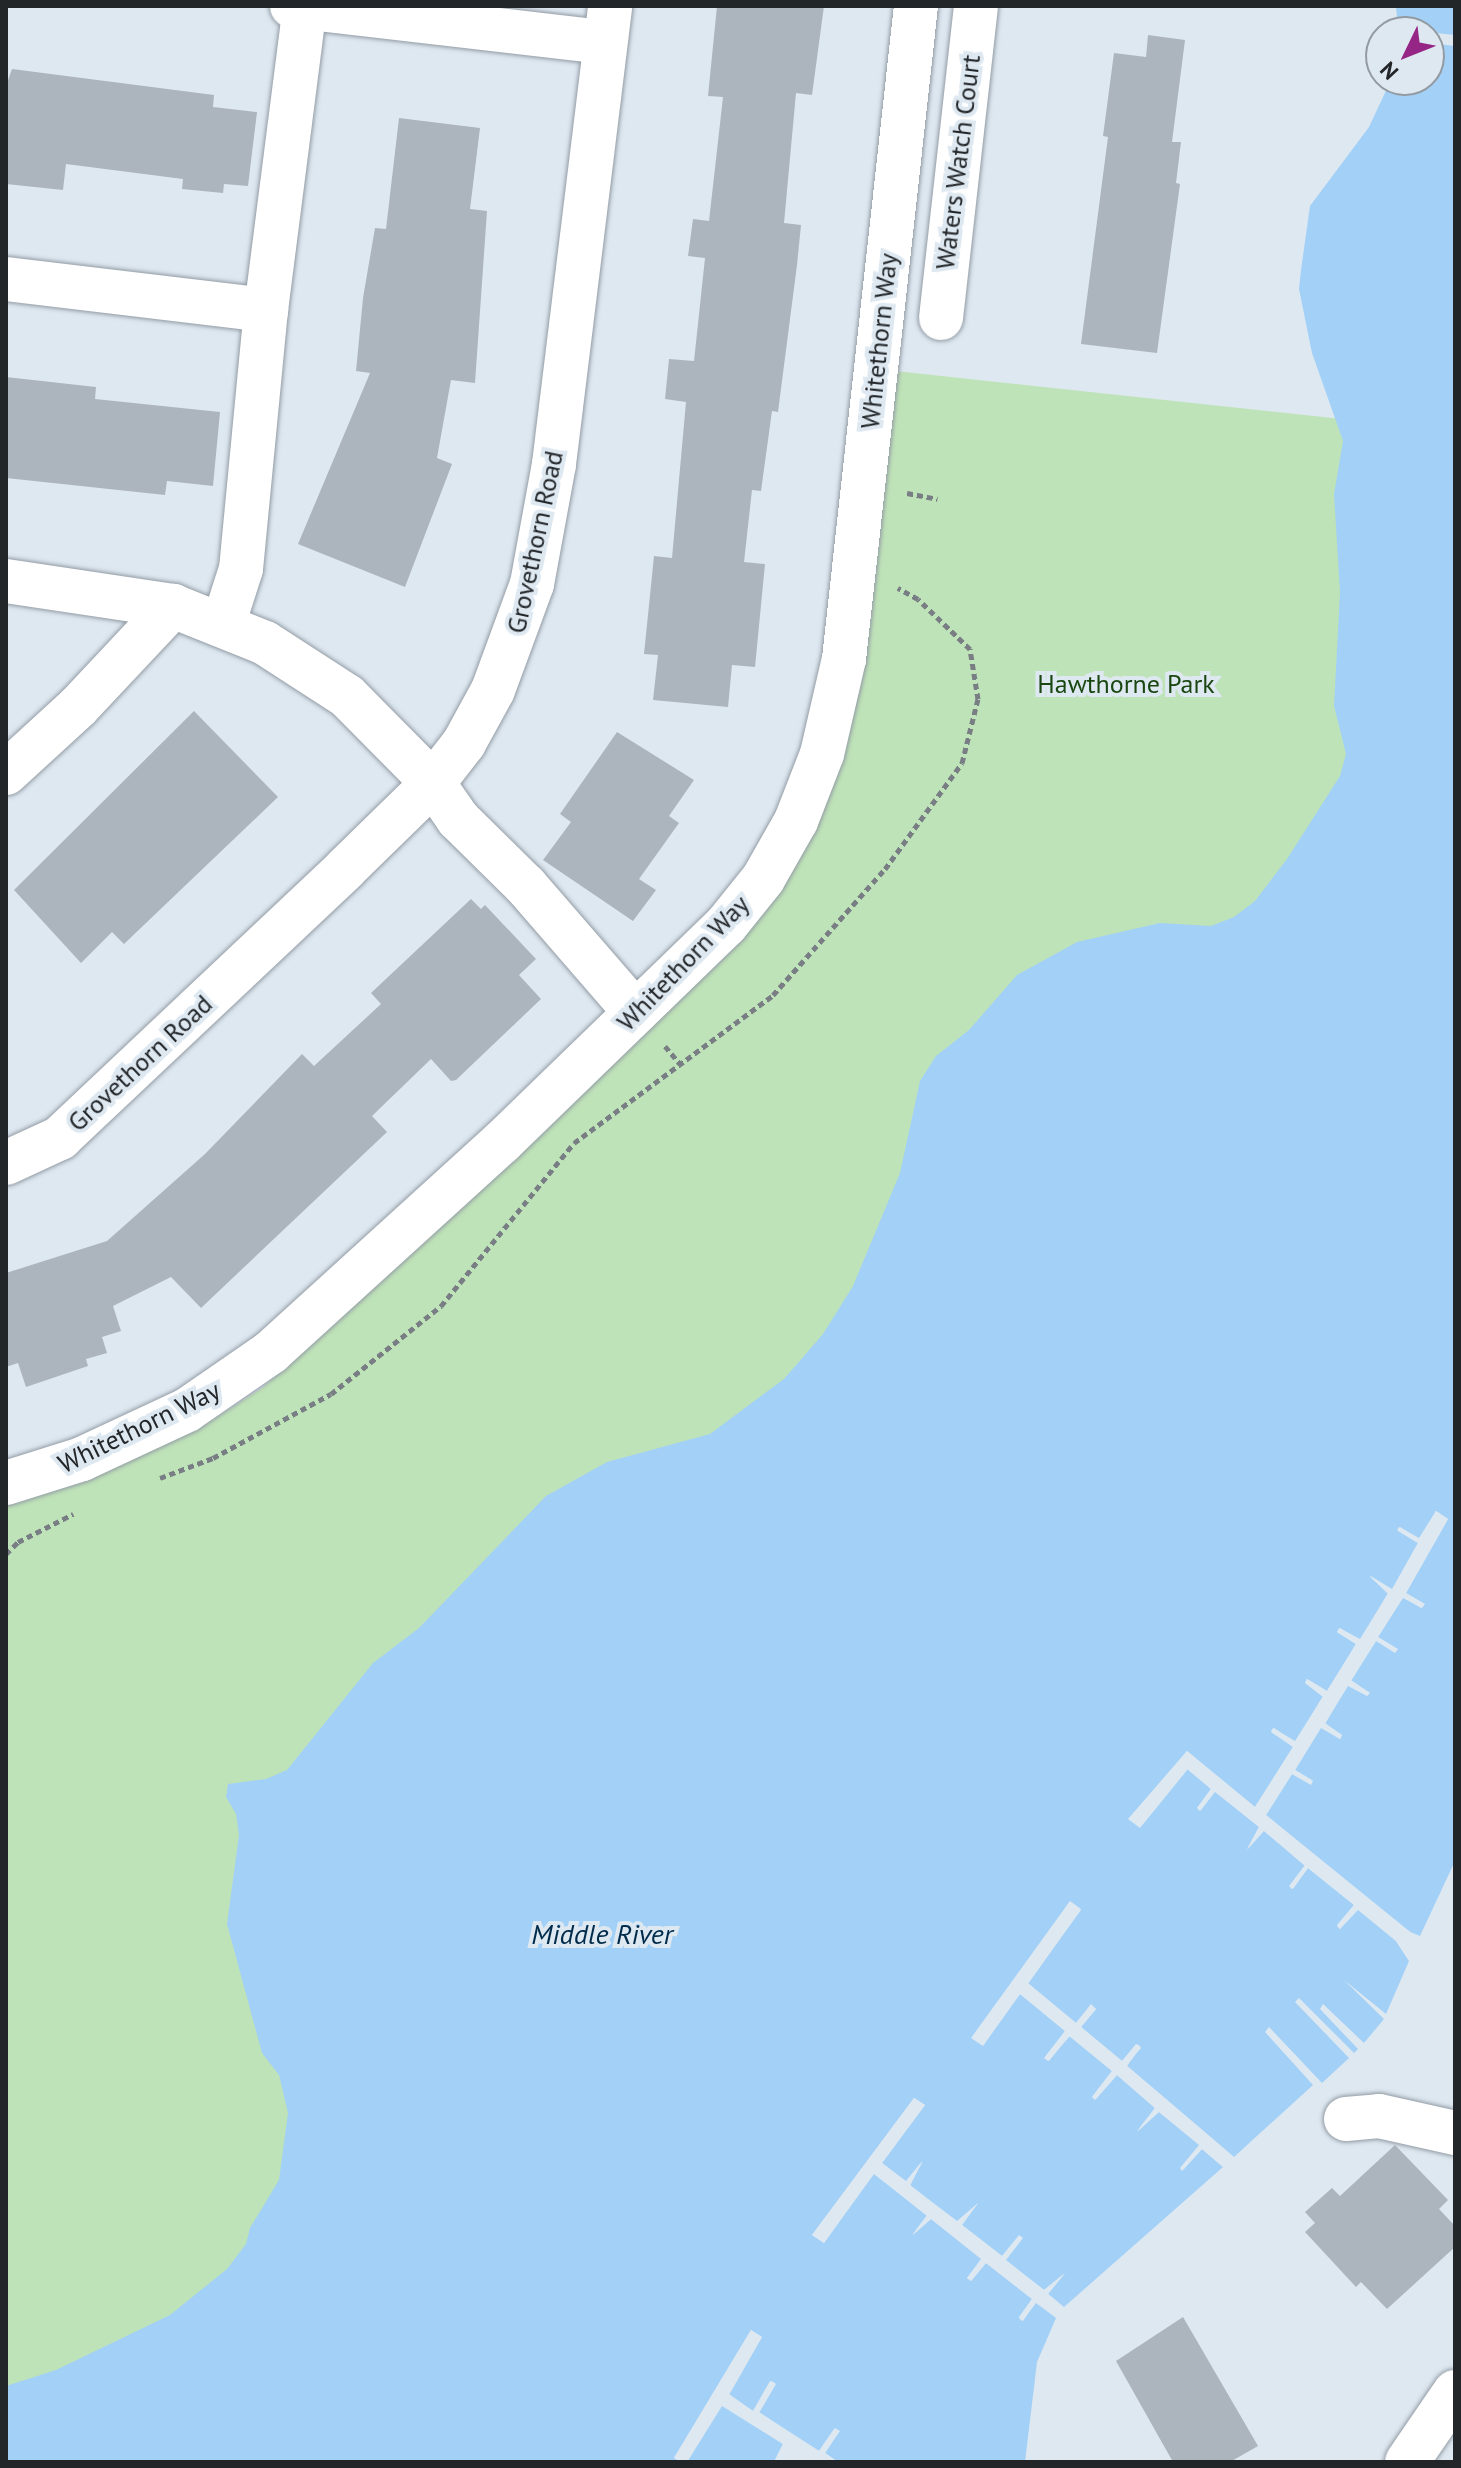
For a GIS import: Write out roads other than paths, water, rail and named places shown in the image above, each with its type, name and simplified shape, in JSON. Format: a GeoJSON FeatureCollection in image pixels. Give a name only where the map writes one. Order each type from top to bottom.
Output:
{"type":"FeatureCollection","features":[{"type":"Feature","properties":{"kind":"street","name":"Whitethorn Way"},"geometry":{"type":"LineString","coordinates":[[6,1483],[82,1459],[219,1391],[368,1268],[726,925],[763,879],[796,821],[822,754],[844,659],[916,6]]}},
{"type":"Feature","properties":{"kind":"street","name":"Waters Watch Court"},"geometry":{"type":"LineString","coordinates":[[941,318],[976,6]]}},
{"type":"Feature","properties":{"kind":"street"},"geometry":{"type":"LineString","coordinates":[[223,625],[241,569],[266,310],[301,7],[607,24]]}},
{"type":"Feature","properties":{"kind":"street","name":"Grovethorn Road"},"geometry":{"type":"LineString","coordinates":[[6,1163],[60,1138],[433,783],[464,743],[493,690],[532,584],[554,464],[607,24]]}},
{"type":"Feature","properties":{"kind":"street"},"geometry":{"type":"LineString","coordinates":[[6,279],[266,310]]}},
{"type":"Feature","properties":{"kind":"street"},"geometry":{"type":"LineString","coordinates":[[6,581],[173,606],[265,643],[347,696],[433,783],[458,819],[526,886],[635,1012]]}},
{"type":"Feature","properties":{"kind":"street"},"geometry":{"type":"LineString","coordinates":[[6,773],[78,707],[173,606]]}},
{"type":"Feature","properties":{"kind":"street"},"geometry":{"type":"LineString","coordinates":[[1346,2119],[1379,2116],[1455,2133]]}},
{"type":"Feature","properties":{"kind":"street"},"geometry":{"type":"LineString","coordinates":[[1407,2462],[1455,2392]]}},
{"type":"Feature","properties":{"kind":"water"},"geometry":{"type":"Polygon","coordinates":[[[1396,6],[1455,6],[1455,35],[1445,34],[1445,16],[1397,16],[1396,6]]]}},
{"type":"Feature","properties":{"kind":"water","name":"Middle River"},"geometry":{"type":"Polygon","coordinates":[[[1445,45],[1455,46],[1455,1861],[1420,1936],[1403,1929],[1266,1815],[1292,1774],[1310,1784],[1312,1780],[1295,1770],[1321,1727],[1340,1739],[1342,1735],[1325,1724],[1348,1685],[1370,1693],[1351,1681],[1376,1641],[1398,1650],[1378,1637],[1403,1597],[1421,1608],[1424,1604],[1406,1593],[1448,1519],[1436,1511],[1419,1539],[1400,1527],[1398,1531],[1418,1543],[1392,1590],[1369,1576],[1388,1593],[1360,1640],[1340,1628],[1337,1632],[1356,1644],[1327,1691],[1307,1679],[1305,1683],[1323,1696],[1295,1742],[1274,1728],[1271,1731],[1293,1747],[1255,1807],[1187,1751],[1129,1819],[1140,1827],[1187,1769],[1211,1789],[1197,1808],[1201,1810],[1215,1791],[1259,1827],[1247,1849],[1263,1830],[1305,1866],[1290,1886],[1293,1889],[1308,1868],[1354,1905],[1337,1925],[1340,1929],[1358,1909],[1396,1941],[1409,1961],[1386,2014],[1344,1980],[1384,2019],[1364,2043],[1323,2004],[1320,2009],[1358,2049],[1354,2053],[1299,1998],[1295,2002],[1349,2058],[1322,2083],[1269,2027],[1265,2032],[1313,2085],[1234,2157],[1126,2065],[1141,2048],[1136,2044],[1122,2061],[1081,2027],[1096,2009],[1091,2005],[1076,2023],[1028,1983],[1081,1910],[1070,1902],[972,2038],[983,2045],[1020,1994],[1065,2031],[1045,2058],[1049,2061],[1069,2036],[1112,2071],[1092,2097],[1096,2099],[1117,2075],[1155,2108],[1137,2132],[1159,2112],[1200,2145],[1182,2171],[1202,2149],[1223,2167],[1064,2307],[1048,2294],[1065,2273],[1044,2290],[1005,2260],[1022,2238],[1002,2256],[962,2225],[978,2203],[958,2222],[910,2185],[923,2161],[906,2182],[882,2163],[925,2105],[914,2098],[812,2235],[824,2243],[873,2173],[927,2216],[913,2235],[931,2219],[982,2259],[967,2278],[971,2281],[986,2263],[1032,2299],[1019,2317],[1023,2321],[1036,2302],[1056,2318],[1037,2362],[1025,2462],[838,2462],[825,2453],[839,2431],[834,2429],[819,2451],[759,2412],[775,2383],[770,2381],[753,2411],[729,2394],[762,2337],[751,2330],[674,2458],[680,2462],[6,2462],[6,2386],[56,2370],[170,2315],[227,2269],[246,2244],[250,2228],[279,2180],[288,2113],[279,2075],[262,2053],[227,1924],[239,1835],[236,1814],[226,1797],[228,1784],[266,1779],[287,1770],[373,1663],[419,1628],[546,1496],[607,1462],[710,1434],[784,1379],[823,1334],[853,1286],[900,1173],[920,1081],[936,1056],[969,1030],[1017,975],[1077,942],[1160,923],[1211,926],[1234,917],[1255,901],[1287,859],[1340,776],[1346,754],[1334,706],[1340,592],[1334,494],[1343,441],[1312,353],[1299,289],[1310,206],[1369,127],[1384,96],[1445,96],[1445,45]]]}},
{"type":"Feature","properties":{"kind":"water"},"geometry":{"type":"Polygon","coordinates":[[[722,2405],[783,2444],[774,2462],[687,2462],[722,2405]]]}},
{"type":"Feature","properties":{"kind":"park label","name":"Hawthorne Park"},"geometry":{"type":"Point","coordinates":[1126,684]}}]}
